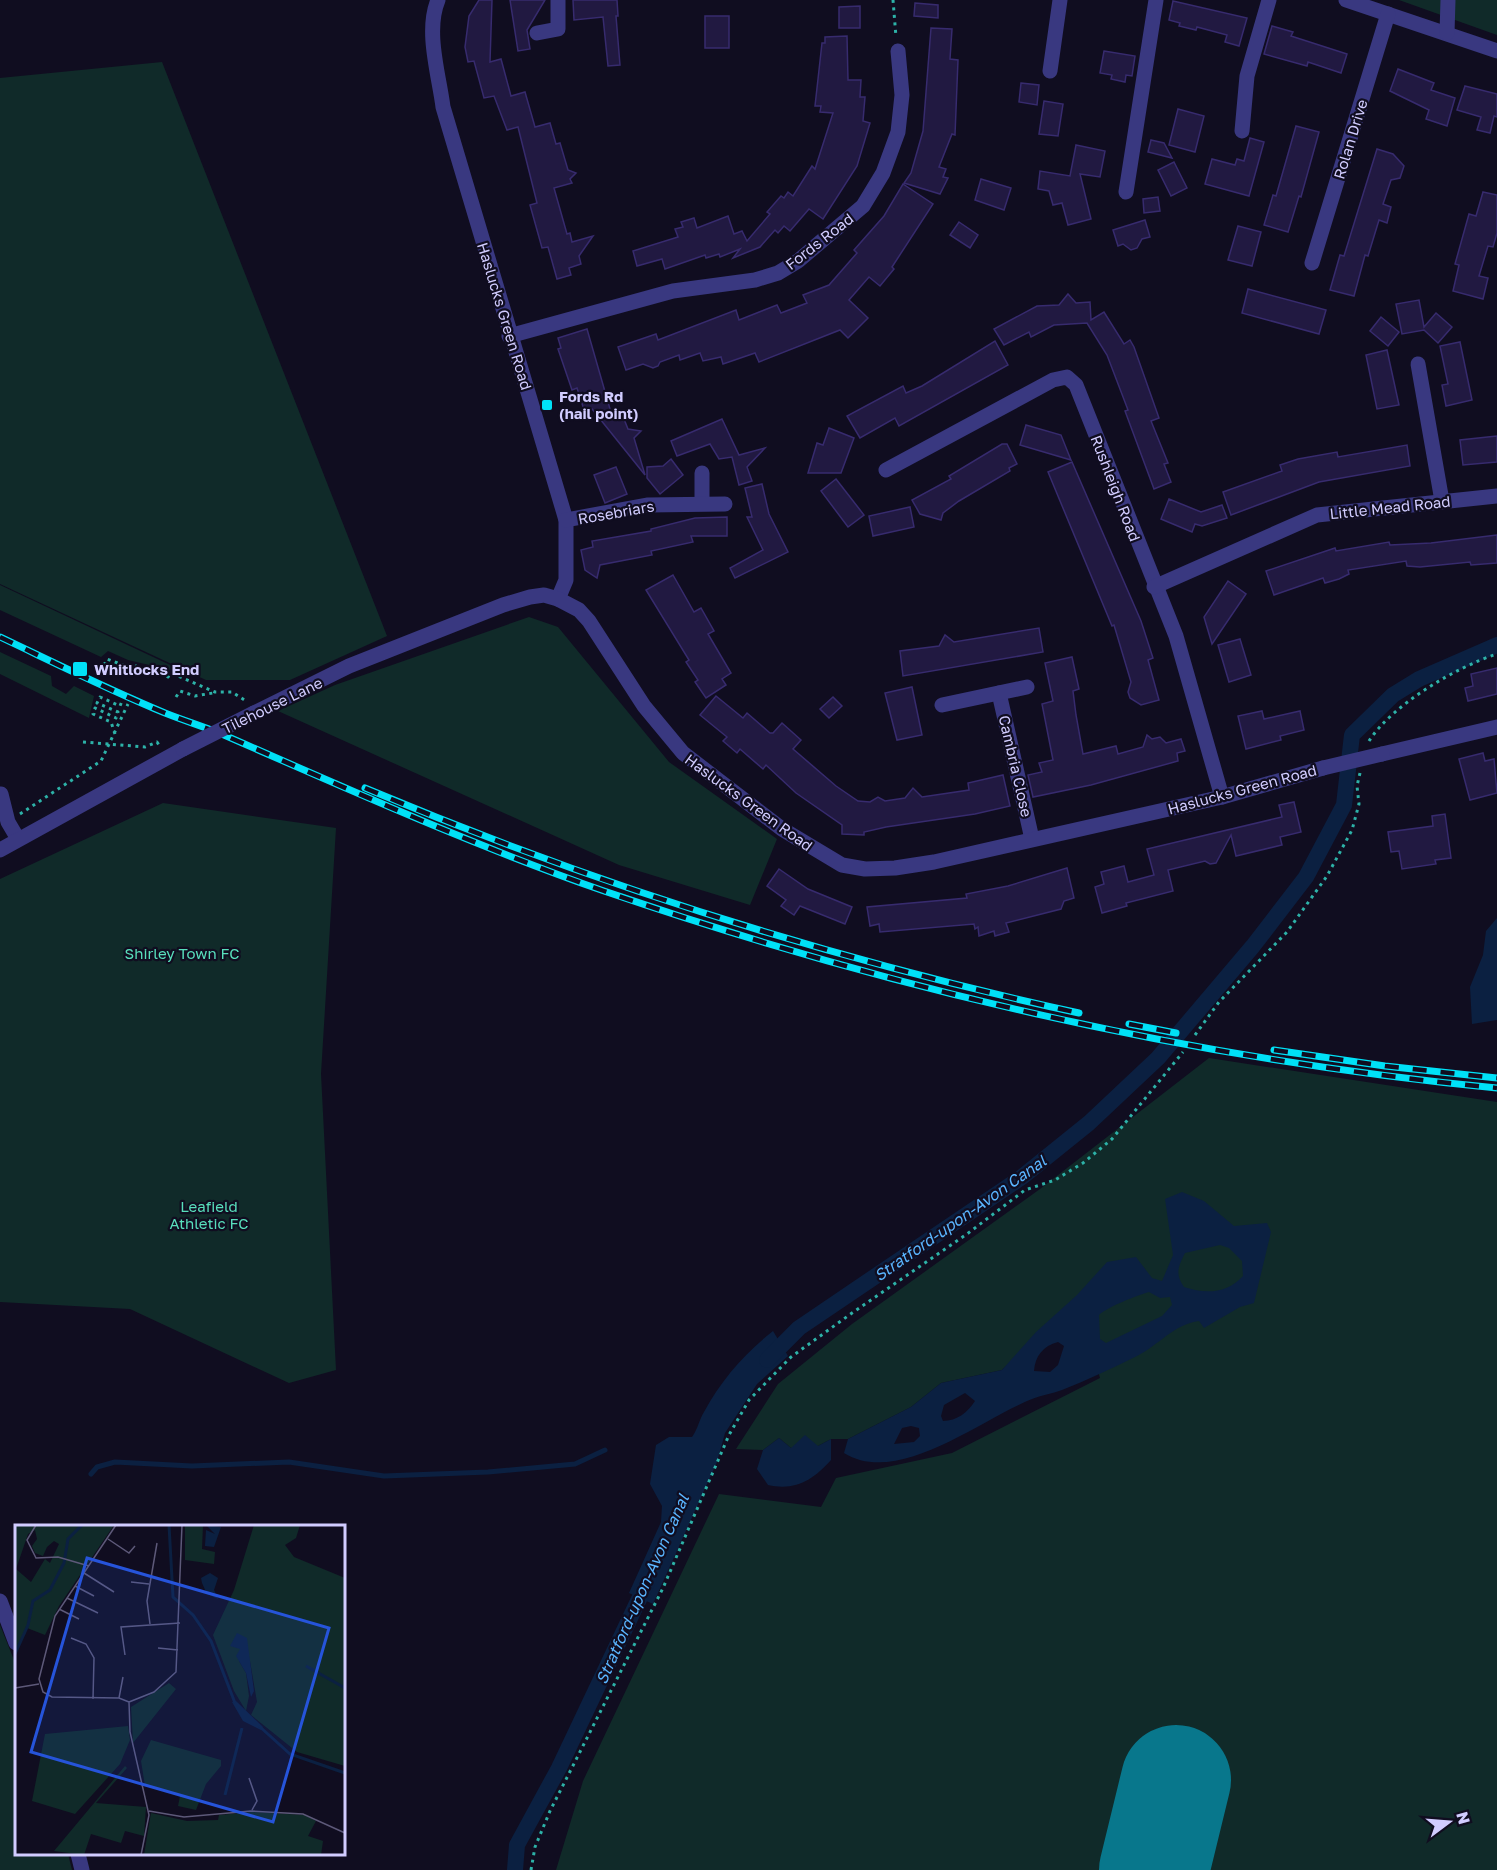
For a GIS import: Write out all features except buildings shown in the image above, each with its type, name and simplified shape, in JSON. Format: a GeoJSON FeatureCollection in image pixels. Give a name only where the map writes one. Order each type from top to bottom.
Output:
{"type":"FeatureCollection","features":[{"type":"Feature","properties":{"kind":"street"},"geometry":{"type":"LineString","coordinates":[[537,33],[558,28],[558,0]]}},
{"type":"Feature","properties":{"kind":"street"},"geometry":{"type":"LineString","coordinates":[[1050,71],[1060,0]]}},
{"type":"Feature","properties":{"kind":"street"},"geometry":{"type":"LineString","coordinates":[[1126,192],[1156,0]]}},
{"type":"Feature","properties":{"kind":"street"},"geometry":{"type":"LineString","coordinates":[[1242,131],[1247,76],[1269,0]]}},
{"type":"Feature","properties":{"kind":"street"},"geometry":{"type":"LineString","coordinates":[[1346,0],[1497,51]]}},
{"type":"Feature","properties":{"kind":"street"},"geometry":{"type":"LineString","coordinates":[[1447,33],[1448,0]]}},
{"type":"Feature","properties":{"kind":"street","name":"Haslucks Green Road"},"geometry":{"type":"LineString","coordinates":[[436,5],[434,37],[443,107],[509,336],[566,520],[566,580],[558,599],[579,610],[589,621],[644,706],[683,753],[782,829],[842,865],[865,869],[894,868],[1222,797],[1323,768],[1497,727]]}},
{"type":"Feature","properties":{"kind":"street","name":"Rolan Drive"},"geometry":{"type":"LineString","coordinates":[[1312,263],[1389,15]]}},
{"type":"Feature","properties":{"kind":"street","name":"Fords Road"},"geometry":{"type":"LineString","coordinates":[[509,336],[674,291],[755,280],[778,273],[798,261],[863,206],[883,173],[898,132],[902,95],[898,51]]}},
{"type":"Feature","properties":{"kind":"street"},"geometry":{"type":"LineString","coordinates":[[1418,364],[1442,501]]}},
{"type":"Feature","properties":{"kind":"street","name":"Rushleigh Road"},"geometry":{"type":"LineString","coordinates":[[886,470],[1053,380],[1066,377],[1076,385],[1154,586],[1176,636],[1222,797]]}},
{"type":"Feature","properties":{"kind":"street"},"geometry":{"type":"LineString","coordinates":[[702,473],[702,503]]}},
{"type":"Feature","properties":{"kind":"street","name":"Little Mead Road"},"geometry":{"type":"LineString","coordinates":[[1154,586],[1317,515],[1497,495]]}},
{"type":"Feature","properties":{"kind":"street","name":"Rosebriars"},"geometry":{"type":"LineString","coordinates":[[566,520],[647,505],[725,504]]}},
{"type":"Feature","properties":{"kind":"street","name":"Tilehouse Lane"},"geometry":{"type":"LineString","coordinates":[[0,850],[253,710],[349,666],[503,605],[544,595],[558,599]]}},
{"type":"Feature","properties":{"kind":"street"},"geometry":{"type":"LineString","coordinates":[[942,705],[1027,687]]}},
{"type":"Feature","properties":{"kind":"street","name":"Cambria Close"},"geometry":{"type":"LineString","coordinates":[[999,693],[1032,839]]}},
{"type":"Feature","properties":{"kind":"street"},"geometry":{"type":"LineString","coordinates":[[1,794],[8,822],[18,838]]}},
{"type":"Feature","properties":{"kind":"street"},"geometry":{"type":"LineString","coordinates":[[0,1601],[15,1640]]}},
{"type":"Feature","properties":{"kind":"street"},"geometry":{"type":"LineString","coordinates":[[78,1855],[82,1870]]}},
{"type":"Feature","properties":{"kind":"path"},"geometry":{"type":"LineString","coordinates":[[893,0],[898,51]]}},
{"type":"Feature","properties":{"kind":"path"},"geometry":{"type":"LineString","coordinates":[[1366,747],[1378,727],[1433,686],[1497,654]]}},
{"type":"Feature","properties":{"kind":"path"},"geometry":{"type":"LineString","coordinates":[[104,664],[107,658],[128,667],[132,664],[148,672],[151,668],[168,677],[171,673],[214,692]]}},
{"type":"Feature","properties":{"kind":"path"},"geometry":{"type":"LineString","coordinates":[[176,697],[180,691],[195,696],[214,692],[231,692],[253,710]]}},
{"type":"Feature","properties":{"kind":"path"},"geometry":{"type":"LineString","coordinates":[[115,734],[111,722],[93,714],[95,708],[116,718],[118,712],[97,703],[100,697],[120,706],[122,701]]}},
{"type":"Feature","properties":{"kind":"path"},"geometry":{"type":"LineString","coordinates":[[8,822],[101,761],[128,704]]}},
{"type":"Feature","properties":{"kind":"path"},"geometry":{"type":"LineString","coordinates":[[83,742],[109,742],[145,747],[157,742],[165,758]]}},
{"type":"Feature","properties":{"kind":"path"},"geometry":{"type":"LineString","coordinates":[[1195,1035],[1219,1002],[1287,932],[1327,876],[1352,830],[1359,804],[1357,786],[1361,767]]}},
{"type":"Feature","properties":{"kind":"path"},"geometry":{"type":"LineString","coordinates":[[531,1870],[535,1847],[550,1811],[663,1588],[729,1435],[749,1400],[791,1358],[852,1312],[967,1234],[1024,1191],[1055,1180],[1083,1163],[1112,1138],[1183,1052]]}},
{"type":"Feature","properties":{"kind":"green space"},"geometry":{"type":"Polygon","coordinates":[[[1399,0],[1497,0],[1497,35],[1399,0]]]}},
{"type":"Feature","properties":{"kind":"green space"},"geometry":{"type":"Polygon","coordinates":[[[162,62],[387,636],[290,680],[206,680],[0,584],[0,78],[162,62]]]}},
{"type":"Feature","properties":{"kind":"green space"},"geometry":{"type":"Polygon","coordinates":[[[0,585],[185,672],[128,660],[108,651],[101,657],[0,610],[0,585]]]}},
{"type":"Feature","properties":{"kind":"green space"},"geometry":{"type":"Polygon","coordinates":[[[529,617],[558,627],[669,762],[777,839],[750,905],[619,865],[278,711],[335,685],[529,617]]]}},
{"type":"Feature","properties":{"kind":"green space"},"geometry":{"type":"Polygon","coordinates":[[[0,652],[51,676],[52,686],[66,694],[74,686],[94,696],[89,718],[0,674],[0,652]]]}},
{"type":"Feature","properties":{"kind":"green space"},"geometry":{"type":"Polygon","coordinates":[[[163,803],[336,828],[321,1074],[336,1370],[289,1383],[130,1309],[0,1302],[0,879],[163,803]]]}},
{"type":"Feature","properties":{"kind":"green space"},"geometry":{"type":"Polygon","coordinates":[[[1209,1058],[1497,1102],[1497,1870],[556,1870],[583,1781],[719,1494],[821,1507],[836,1478],[952,1453],[1100,1378],[1077,1296],[1002,1370],[941,1383],[911,1407],[848,1439],[831,1439],[818,1446],[791,1448],[779,1438],[763,1450],[736,1449],[778,1384],[852,1324],[1040,1189],[1209,1058]]]}},
{"type":"Feature","properties":{"kind":"green space"},"geometry":{"type":"Polygon","coordinates":[[[0,1625],[15,1662],[15,1855],[68,1855],[72,1870],[0,1870],[0,1625]]]}},
{"type":"Feature","properties":{"kind":"water"},"geometry":{"type":"Polygon","coordinates":[[[1497,918],[1497,1020],[1472,1024],[1470,987],[1483,955],[1486,931],[1497,918]]]}},
{"type":"Feature","properties":{"kind":"water"},"geometry":{"type":"Polygon","coordinates":[[[1182,1192],[1204,1201],[1234,1226],[1267,1223],[1271,1232],[1254,1303],[1240,1307],[1204,1328],[1199,1321],[1182,1326],[1128,1360],[1062,1390],[1011,1408],[964,1434],[914,1456],[889,1462],[865,1461],[844,1453],[848,1439],[911,1407],[941,1383],[1002,1370],[1036,1332],[1077,1295],[1107,1262],[1136,1257],[1152,1278],[1162,1281],[1173,1255],[1165,1199],[1182,1192]],[[1220,1245],[1185,1253],[1178,1270],[1184,1287],[1200,1291],[1215,1291],[1230,1286],[1243,1276],[1242,1261],[1229,1248],[1220,1245]],[[1149,1292],[1116,1305],[1099,1315],[1100,1339],[1106,1343],[1162,1316],[1172,1305],[1170,1297],[1160,1298],[1149,1292]],[[1058,1342],[1041,1352],[1034,1371],[1050,1372],[1058,1365],[1064,1346],[1058,1342]],[[965,1393],[944,1405],[941,1416],[943,1421],[957,1418],[975,1401],[965,1393]],[[911,1426],[902,1428],[894,1444],[914,1442],[920,1436],[919,1428],[911,1426]]]}},
{"type":"Feature","properties":{"kind":"water"},"geometry":{"type":"Polygon","coordinates":[[[773,1331],[788,1356],[757,1384],[725,1433],[717,1462],[653,1604],[629,1593],[661,1522],[662,1506],[650,1484],[656,1445],[669,1437],[692,1437],[704,1412],[726,1378],[743,1358],[773,1331]]]}},
{"type":"Feature","properties":{"kind":"water"},"geometry":{"type":"Polygon","coordinates":[[[805,1435],[818,1446],[831,1439],[831,1460],[818,1473],[803,1482],[787,1486],[768,1485],[757,1469],[763,1450],[779,1438],[791,1448],[805,1435]]]}},
{"type":"Feature","properties":{"kind":"waterway","name":"Stratford-upon-Avon Canal"},"geometry":{"type":"LineString","coordinates":[[767,1360],[799,1328],[1022,1177],[1089,1123],[1158,1058],[1253,946],[1306,877],[1344,805],[1352,735],[1393,695],[1419,679],[1497,645]]}},
{"type":"Feature","properties":{"kind":"waterway"},"geometry":{"type":"LineString","coordinates":[[91,1474],[97,1467],[115,1462],[192,1466],[289,1462],[384,1476],[488,1472],[575,1464],[605,1450]]}},
{"type":"Feature","properties":{"kind":"waterway","name":"Stratford-upon-Avon Canal"},"geometry":{"type":"LineString","coordinates":[[515,1870],[517,1845],[559,1768],[649,1578]]}},
{"type":"Feature","properties":{"kind":"runway"},"geometry":{"type":"LineString","coordinates":[[1154,1870],[1176,1780]]}},
{"type":"Feature","properties":{"kind":"railway"},"geometry":{"type":"LineString","coordinates":[[0,637],[144,704],[224,735],[460,836],[556,874],[713,927],[933,989],[1045,1016],[1270,1059],[1497,1088]]}},
{"type":"Feature","properties":{"kind":"railway"},"geometry":{"type":"LineString","coordinates":[[365,788],[540,857],[717,917],[897,969],[1079,1013]]}},
{"type":"Feature","properties":{"kind":"railway"},"geometry":{"type":"LineString","coordinates":[[1129,1024],[1176,1033]]}},
{"type":"Feature","properties":{"kind":"railway"},"geometry":{"type":"LineString","coordinates":[[1274,1050],[1385,1066],[1497,1078]]}},
{"type":"Feature","properties":{"kind":"place","name":"Fords Rd (hail point)"},"geometry":{"type":"Point","coordinates":[547,405]}},
{"type":"Feature","properties":{"kind":"place","name":"Whitlocks End"},"geometry":{"type":"Point","coordinates":[80,669]}},
{"type":"Feature","properties":{"kind":"park label","name":"Shirley Town FC"},"geometry":{"type":"Point","coordinates":[182,953]}},
{"type":"Feature","properties":{"kind":"park label","name":"Leafield Athletic FC"},"geometry":{"type":"Point","coordinates":[209,1214]}}]}
